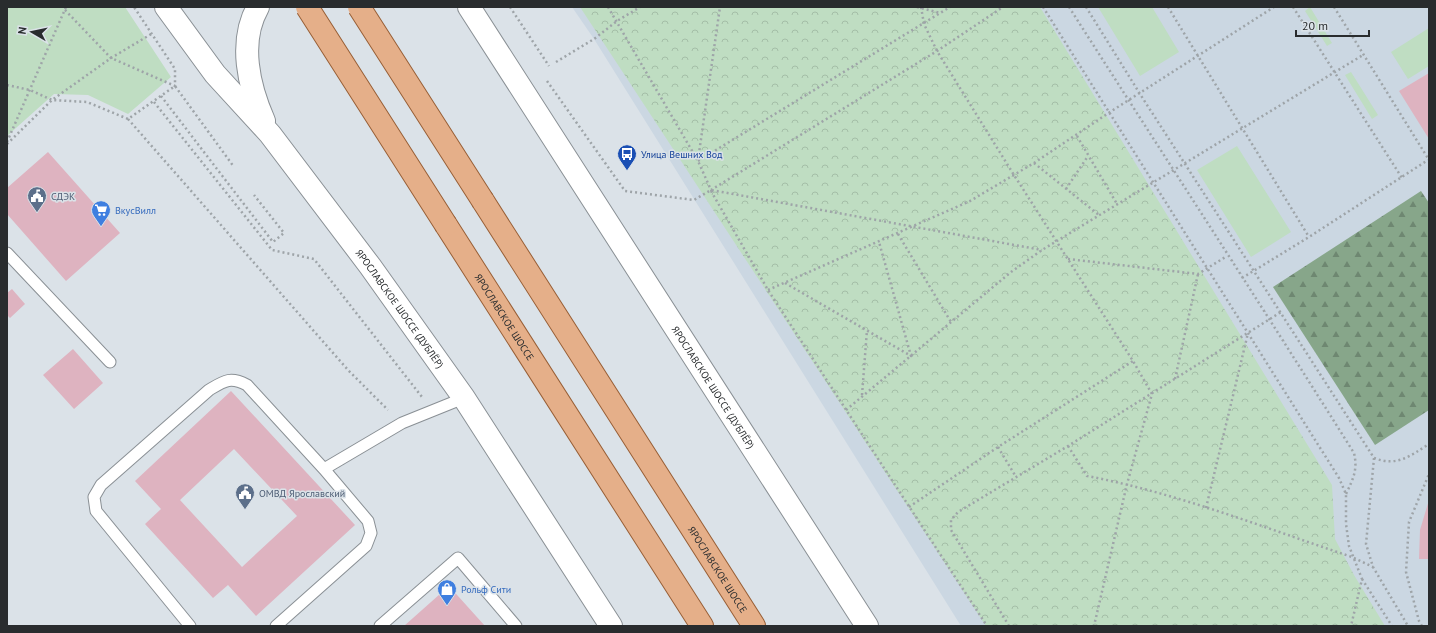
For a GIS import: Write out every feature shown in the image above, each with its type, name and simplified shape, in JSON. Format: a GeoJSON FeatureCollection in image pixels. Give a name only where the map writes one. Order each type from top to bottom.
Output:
{"type":"FeatureCollection","features":[{"type":"Feature","properties":{"kind":"main road","name":"ЯРОСЛАВСКОЕ ШОССЕ"},"geometry":{"type":"LineString","coordinates":[[307,7],[702,626]]}},
{"type":"Feature","properties":{"kind":"main road","name":"ЯРОСЛАВСКОЕ ШОССЕ"},"geometry":{"type":"LineString","coordinates":[[359,7],[754,626]]}},
{"type":"Feature","properties":{"kind":"street"},"geometry":{"type":"LineString","coordinates":[[258,7],[248,35],[248,71],[256,104],[270,134]]}},
{"type":"Feature","properties":{"kind":"street","name":"ЯРОСЛАВСКОЕ ШОССЕ (ДУБЛЁР)"},"geometry":{"type":"LineString","coordinates":[[469,8],[867,626]]}},
{"type":"Feature","properties":{"kind":"street","name":"ЯРОСЛАВСКОЕ ШОССЕ (ДУБЛЁР)"},"geometry":{"type":"LineString","coordinates":[[169,13],[215,74],[270,134],[370,266],[464,398],[611,626]]}},
{"type":"Feature","properties":{"kind":"lane"},"geometry":{"type":"LineString","coordinates":[[7,253],[110,362]]}},
{"type":"Feature","properties":{"kind":"lane"},"geometry":{"type":"LineString","coordinates":[[190,626],[96,511],[94,497],[101,485],[209,390],[224,381],[237,380],[247,385],[324,469],[368,521],[371,532],[366,546],[276,626]]}},
{"type":"Feature","properties":{"kind":"lane"},"geometry":{"type":"LineString","coordinates":[[324,469],[402,423],[464,398]]}},
{"type":"Feature","properties":{"kind":"lane"},"geometry":{"type":"LineString","coordinates":[[380,626],[458,558],[516,626]]}},
{"type":"Feature","properties":{"kind":"path"},"geometry":{"type":"LineString","coordinates":[[128,119],[154,102],[174,86],[175,69],[134,7]]}},
{"type":"Feature","properties":{"kind":"path"},"geometry":{"type":"LineString","coordinates":[[510,7],[549,66]]}},
{"type":"Feature","properties":{"kind":"path"},"geometry":{"type":"LineString","coordinates":[[608,7],[698,161],[711,190],[768,290],[987,626]]}},
{"type":"Feature","properties":{"kind":"path"},"geometry":{"type":"LineString","coordinates":[[556,62],[594,39],[617,21],[640,7]]}},
{"type":"Feature","properties":{"kind":"path"},"geometry":{"type":"LineString","coordinates":[[698,161],[720,7]]}},
{"type":"Feature","properties":{"kind":"path"},"geometry":{"type":"LineString","coordinates":[[917,7],[940,13]]}},
{"type":"Feature","properties":{"kind":"path"},"geometry":{"type":"LineString","coordinates":[[698,161],[950,7]]}},
{"type":"Feature","properties":{"kind":"path"},"geometry":{"type":"LineString","coordinates":[[545,78],[625,191],[694,200],[938,51],[1003,7]]}},
{"type":"Feature","properties":{"kind":"path"},"geometry":{"type":"LineString","coordinates":[[1043,7],[1339,478],[1346,494],[1346,524],[1352,558],[1362,579],[1392,626]]}},
{"type":"Feature","properties":{"kind":"path"},"geometry":{"type":"LineString","coordinates":[[1069,7],[1227,256],[1270,319],[1354,453],[1357,465],[1355,475],[1346,494]]}},
{"type":"Feature","properties":{"kind":"path"},"geometry":{"type":"LineString","coordinates":[[1086,7],[1184,163],[1374,458],[1385,462],[1404,460],[1429,444]]}},
{"type":"Feature","properties":{"kind":"path"},"geometry":{"type":"LineString","coordinates":[[1168,7],[1309,237]]}},
{"type":"Feature","properties":{"kind":"path"},"geometry":{"type":"LineString","coordinates":[[768,290],[970,201],[1077,136],[1110,112],[1274,7]]}},
{"type":"Feature","properties":{"kind":"path"},"geometry":{"type":"LineString","coordinates":[[1293,7],[1402,178]]}},
{"type":"Feature","properties":{"kind":"path"},"geometry":{"type":"LineString","coordinates":[[1242,278],[1429,160],[1334,7]]}},
{"type":"Feature","properties":{"kind":"path"},"geometry":{"type":"LineString","coordinates":[[7,143],[66,8],[111,58],[174,86],[234,167]]}},
{"type":"Feature","properties":{"kind":"path"},"geometry":{"type":"LineString","coordinates":[[921,8],[924,24],[938,51],[1014,175],[1133,361],[1152,394],[1127,484],[1094,626]]}},
{"type":"Feature","properties":{"kind":"path"},"geometry":{"type":"LineString","coordinates":[[7,143],[52,100],[111,58],[152,34],[169,13]]}},
{"type":"Feature","properties":{"kind":"path"},"geometry":{"type":"LineString","coordinates":[[846,410],[862,395],[1011,272],[1042,250],[1363,55]]}},
{"type":"Feature","properties":{"kind":"path"},"geometry":{"type":"LineString","coordinates":[[7,85],[30,90],[52,100],[88,102],[128,119],[348,370],[402,423]]}},
{"type":"Feature","properties":{"kind":"path"},"geometry":{"type":"LineString","coordinates":[[161,96],[273,242],[284,233],[254,195]]}},
{"type":"Feature","properties":{"kind":"path"},"geometry":{"type":"LineString","coordinates":[[154,102],[272,250],[314,259],[433,411]]}},
{"type":"Feature","properties":{"kind":"path"},"geometry":{"type":"LineString","coordinates":[[1077,136],[1117,204]]}},
{"type":"Feature","properties":{"kind":"path"},"geometry":{"type":"LineString","coordinates":[[1066,189],[1088,156]]}},
{"type":"Feature","properties":{"kind":"path"},"geometry":{"type":"LineString","coordinates":[[1034,163],[1099,215]]}},
{"type":"Feature","properties":{"kind":"path"},"geometry":{"type":"LineString","coordinates":[[711,190],[911,228],[1042,250]]}},
{"type":"Feature","properties":{"kind":"path"},"geometry":{"type":"LineString","coordinates":[[898,234],[951,322]]}},
{"type":"Feature","properties":{"kind":"path"},"geometry":{"type":"LineString","coordinates":[[879,242],[911,356]]}},
{"type":"Feature","properties":{"kind":"path"},"geometry":{"type":"LineString","coordinates":[[1067,259],[1198,274],[1227,256]]}},
{"type":"Feature","properties":{"kind":"path"},"geometry":{"type":"LineString","coordinates":[[1175,379],[1198,274]]}},
{"type":"Feature","properties":{"kind":"path"},"geometry":{"type":"LineString","coordinates":[[784,283],[911,356]]}},
{"type":"Feature","properties":{"kind":"path"},"geometry":{"type":"LineString","coordinates":[[1010,626],[951,530],[951,520],[958,512],[1152,394],[1281,312]]}},
{"type":"Feature","properties":{"kind":"path"},"geometry":{"type":"LineString","coordinates":[[862,395],[866,330]]}},
{"type":"Feature","properties":{"kind":"path"},"geometry":{"type":"LineString","coordinates":[[1206,508],[1248,333]]}},
{"type":"Feature","properties":{"kind":"path"},"geometry":{"type":"LineString","coordinates":[[909,507],[998,447],[1133,361]]}},
{"type":"Feature","properties":{"kind":"path"},"geometry":{"type":"LineString","coordinates":[[1068,446],[1087,476],[1127,484],[1206,508],[1352,558],[1373,567]]}},
{"type":"Feature","properties":{"kind":"path"},"geometry":{"type":"LineString","coordinates":[[998,447],[1016,477]]}},
{"type":"Feature","properties":{"kind":"path"},"geometry":{"type":"LineString","coordinates":[[1374,458],[1366,544],[1373,567],[1408,626]]}},
{"type":"Feature","properties":{"kind":"path"},"geometry":{"type":"LineString","coordinates":[[1422,626],[1419,621],[1406,572],[1409,522],[1429,474]]}},
{"type":"Feature","properties":{"kind":"path"},"geometry":{"type":"LineString","coordinates":[[1351,626],[1362,579]]}},
{"type":"Feature","properties":{"kind":"shaded area"},"geometry":{"type":"Polygon","coordinates":[[[572,7],[1429,7],[1429,626],[961,626],[594,39],[572,7]]]}},
{"type":"Feature","properties":{"kind":"green space"},"geometry":{"type":"Polygon","coordinates":[[[7,7],[125,7],[171,77],[128,114],[88,95],[54,94],[7,136],[7,7]]]}},
{"type":"Feature","properties":{"kind":"green space"},"geometry":{"type":"Polygon","coordinates":[[[580,7],[1040,7],[1332,485],[1335,539],[1354,575],[1385,626],[986,626],[580,7]]]}},
{"type":"Feature","properties":{"kind":"green space"},"geometry":{"type":"Polygon","coordinates":[[[1098,7],[1152,7],[1179,52],[1140,76],[1098,7]]]}},
{"type":"Feature","properties":{"kind":"green space"},"geometry":{"type":"Polygon","coordinates":[[[1310,7],[1332,43],[1327,46],[1305,11],[1310,7]]]}},
{"type":"Feature","properties":{"kind":"green space"},"geometry":{"type":"Polygon","coordinates":[[[1429,28],[1429,66],[1408,79],[1391,52],[1429,28]]]}},
{"type":"Feature","properties":{"kind":"green space"},"geometry":{"type":"Polygon","coordinates":[[[1351,72],[1378,115],[1372,119],[1345,75],[1351,72]]]}},
{"type":"Feature","properties":{"kind":"green space"},"geometry":{"type":"Polygon","coordinates":[[[1237,146],[1291,232],[1251,257],[1197,170],[1237,146]]]}},
{"type":"Feature","properties":{"kind":"green space"},"geometry":{"type":"Polygon","coordinates":[[[1421,191],[1429,203],[1429,410],[1375,445],[1273,287],[1421,191]]]}},
{"type":"Feature","properties":{"kind":"building"},"geometry":{"type":"Polygon","coordinates":[[[1429,73],[1429,139],[1399,91],[1429,73]]]}},
{"type":"Feature","properties":{"kind":"building"},"geometry":{"type":"Polygon","coordinates":[[[48,152],[120,233],[66,281],[7,214],[7,188],[48,152]]]}},
{"type":"Feature","properties":{"kind":"building"},"geometry":{"type":"Polygon","coordinates":[[[12,289],[25,304],[10,318],[7,315],[7,293],[12,289]]]}},
{"type":"Feature","properties":{"kind":"building"},"geometry":{"type":"Polygon","coordinates":[[[73,349],[103,383],[74,409],[43,375],[73,349]]]}},
{"type":"Feature","properties":{"kind":"building"},"geometry":{"type":"Polygon","coordinates":[[[231,391],[355,525],[256,616],[228,585],[213,598],[145,524],[161,509],[135,481],[231,391]],[[234,449],[180,500],[242,567],[297,516],[234,449]]]}},
{"type":"Feature","properties":{"kind":"building"},"geometry":{"type":"Polygon","coordinates":[[[1429,500],[1429,559],[1419,559],[1420,530],[1429,500]]]}},
{"type":"Feature","properties":{"kind":"building","name":"Рольф Сити"},"geometry":{"type":"Polygon","coordinates":[[[449,586],[485,626],[404,626],[449,586]]]}},
{"type":"Feature","properties":{"kind":"place","name":"Улица Вешних Вод"},"geometry":{"type":"Point","coordinates":[627,171]}},
{"type":"Feature","properties":{"kind":"place","name":"СДЭК"},"geometry":{"type":"Point","coordinates":[37,213]}},
{"type":"Feature","properties":{"kind":"place","name":"ВкусВилл"},"geometry":{"type":"Point","coordinates":[101,227]}},
{"type":"Feature","properties":{"kind":"place","name":"ОМВД Ярославский"},"geometry":{"type":"Point","coordinates":[245,510]}},
{"type":"Feature","properties":{"kind":"place","name":"Рольф Сити"},"geometry":{"type":"Point","coordinates":[447,606]}}]}
